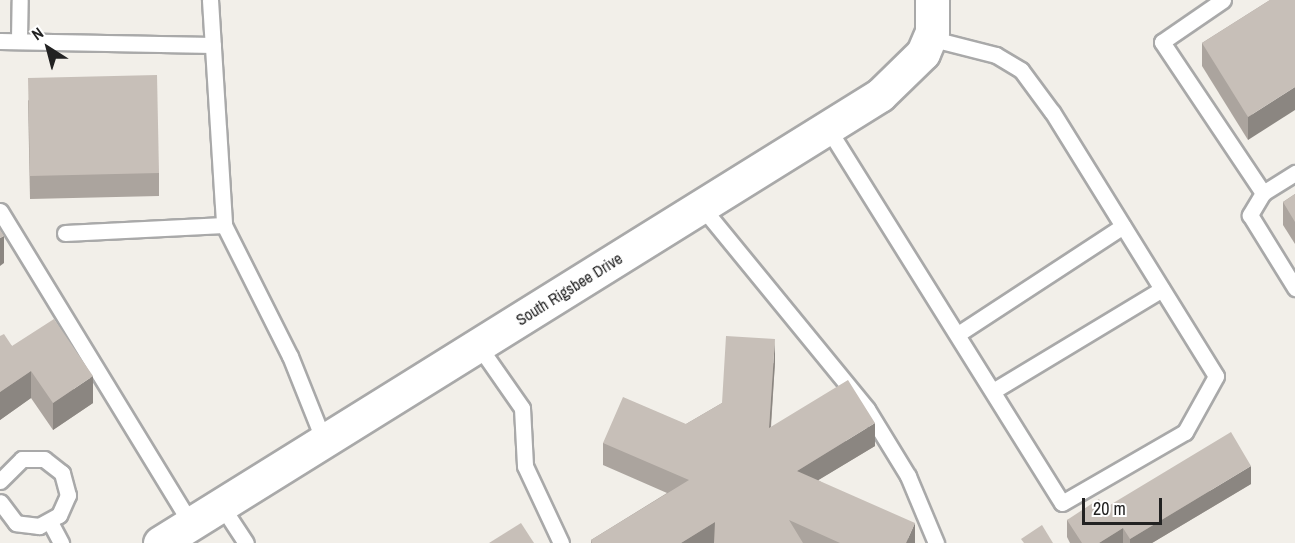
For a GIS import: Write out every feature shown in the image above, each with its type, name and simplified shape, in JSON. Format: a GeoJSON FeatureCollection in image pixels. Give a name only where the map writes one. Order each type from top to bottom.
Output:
{"type":"FeatureCollection","features":[{"type":"Feature","properties":{"kind":"street","name":"South Rigsbee Drive"},"geometry":{"type":"LineString","coordinates":[[160,543],[827,127],[907,73],[929,38],[932,0]]}},
{"type":"Feature","properties":{"kind":"lane"},"geometry":{"type":"LineString","coordinates":[[19,39],[20,0]]}},
{"type":"Feature","properties":{"kind":"lane"},"geometry":{"type":"LineString","coordinates":[[210,0],[224,225],[290,356],[324,441]]}},
{"type":"Feature","properties":{"kind":"lane"},"geometry":{"type":"LineString","coordinates":[[1223,0],[1162,42],[1263,193]]}},
{"type":"Feature","properties":{"kind":"lane"},"geometry":{"type":"LineString","coordinates":[[827,127],[1062,503],[1185,432],[1216,376],[1123,226],[1021,70],[996,55],[929,38]]}},
{"type":"Feature","properties":{"kind":"lane"},"geometry":{"type":"LineString","coordinates":[[0,41],[19,39],[213,45]]}},
{"type":"Feature","properties":{"kind":"lane"},"geometry":{"type":"LineString","coordinates":[[1295,173],[1263,193],[1250,215],[1295,288]]}},
{"type":"Feature","properties":{"kind":"lane"},"geometry":{"type":"LineString","coordinates":[[701,206],[867,409],[908,476],[936,543]]}},
{"type":"Feature","properties":{"kind":"lane"},"geometry":{"type":"LineString","coordinates":[[0,211],[191,524]]}},
{"type":"Feature","properties":{"kind":"lane"},"geometry":{"type":"LineString","coordinates":[[65,232],[224,225]]}},
{"type":"Feature","properties":{"kind":"lane"},"geometry":{"type":"LineString","coordinates":[[958,334],[1123,226]]}},
{"type":"Feature","properties":{"kind":"lane"},"geometry":{"type":"LineString","coordinates":[[993,391],[1162,289]]}},
{"type":"Feature","properties":{"kind":"lane"},"geometry":{"type":"LineString","coordinates":[[478,345],[522,408],[525,466],[561,543]]}},
{"type":"Feature","properties":{"kind":"lane"},"geometry":{"type":"LineString","coordinates":[[0,481],[22,459],[54,464],[68,495],[50,522]]}},
{"type":"Feature","properties":{"kind":"lane"},"geometry":{"type":"LineString","coordinates":[[0,502],[16,523],[50,522]]}},
{"type":"Feature","properties":{"kind":"lane"},"geometry":{"type":"LineString","coordinates":[[221,505],[246,543]]}},
{"type":"Feature","properties":{"kind":"lane"},"geometry":{"type":"LineString","coordinates":[[50,522],[61,543]]}},
{"type":"Feature","properties":{"kind":"building"},"geometry":{"type":"Polygon","coordinates":[[[1270,0],[1295,0],[1295,87],[1248,117],[1202,43],[1270,0]]]}},
{"type":"Feature","properties":{"kind":"building"},"geometry":{"type":"Polygon","coordinates":[[[157,75],[159,173],[30,176],[28,78],[157,75]]]}},
{"type":"Feature","properties":{"kind":"building"},"geometry":{"type":"Polygon","coordinates":[[[1295,194],[1295,222],[1283,202],[1295,194]]]}},
{"type":"Feature","properties":{"kind":"building"},"geometry":{"type":"Polygon","coordinates":[[[54,319],[93,376],[53,403],[31,371],[0,392],[0,336],[4,334],[12,346],[54,319]]]}},
{"type":"Feature","properties":{"kind":"building"},"geometry":{"type":"Polygon","coordinates":[[[726,336],[775,339],[769,428],[848,380],[875,423],[797,471],[915,523],[906,543],[840,543],[789,520],[803,543],[714,543],[715,522],[681,543],[592,543],[591,540],[689,480],[603,443],[623,397],[686,424],[722,403],[726,336]]]}},
{"type":"Feature","properties":{"kind":"building"},"geometry":{"type":"Polygon","coordinates":[[[1231,432],[1251,466],[1130,539],[1123,528],[1099,543],[1082,543],[1067,520],[1099,499],[1105,508],[1231,432]]]}},
{"type":"Feature","properties":{"kind":"building"},"geometry":{"type":"Polygon","coordinates":[[[521,523],[534,543],[489,543],[521,523]]]}},
{"type":"Feature","properties":{"kind":"building"},"geometry":{"type":"Polygon","coordinates":[[[1042,525],[1053,543],[1024,543],[1021,539],[1042,525]]]}}]}
